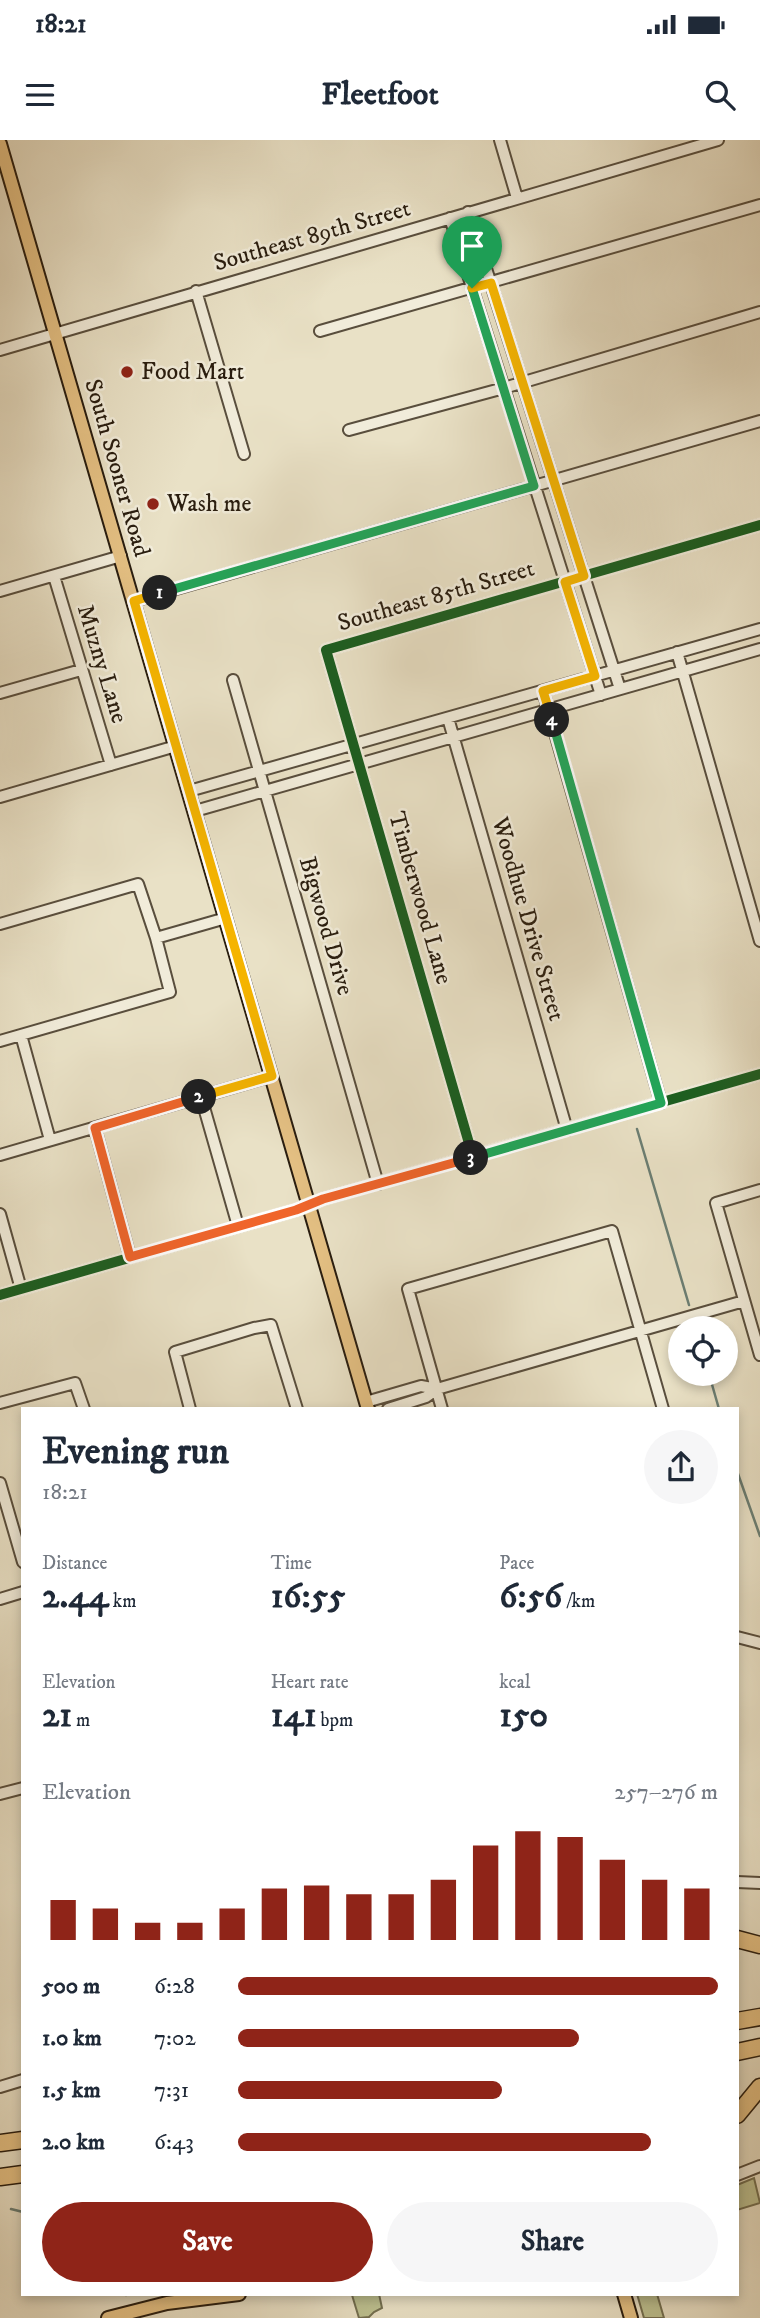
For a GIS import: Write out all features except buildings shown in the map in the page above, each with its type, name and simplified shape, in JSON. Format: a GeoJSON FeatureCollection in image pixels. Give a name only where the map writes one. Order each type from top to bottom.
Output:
{"type":"FeatureCollection","features":[{"type":"Feature","properties":{"kind":"highway"},"geometry":{"type":"LineString","coordinates":[[739,1940],[760,1945]]}},
{"type":"Feature","properties":{"kind":"highway"},"geometry":{"type":"LineString","coordinates":[[739,2021],[760,2017]]}},
{"type":"Feature","properties":{"kind":"highway"},"geometry":{"type":"LineString","coordinates":[[739,2052],[760,2047]]}},
{"type":"Feature","properties":{"kind":"highway"},"geometry":{"type":"LineString","coordinates":[[739,2113],[760,2087]]}},
{"type":"Feature","properties":{"kind":"highway"},"geometry":{"type":"LineString","coordinates":[[0,2143],[21,2140]]}},
{"type":"Feature","properties":{"kind":"highway"},"geometry":{"type":"LineString","coordinates":[[0,2177],[21,2174]]}},
{"type":"Feature","properties":{"kind":"main road","name":"South Sooner Road"},"geometry":{"type":"LineString","coordinates":[[0,144],[367,1405]]}},
{"type":"Feature","properties":{"kind":"main road"},"geometry":{"type":"LineString","coordinates":[[108,2318],[167,2303],[223,2296]]}},
{"type":"Feature","properties":{"kind":"main road"},"geometry":{"type":"LineString","coordinates":[[625,2296],[631,2318]]}},
{"type":"Feature","properties":{"kind":"street"},"geometry":{"type":"LineString","coordinates":[[500,140],[517,198]]}},
{"type":"Feature","properties":{"kind":"street","name":"Southeast 89th Street"},"geometry":{"type":"LineString","coordinates":[[0,349],[718,140]]}},
{"type":"Feature","properties":{"kind":"street"},"geometry":{"type":"LineString","coordinates":[[320,331],[760,205]]}},
{"type":"Feature","properties":{"kind":"street"},"geometry":{"type":"LineString","coordinates":[[468,212],[620,689]]}},
{"type":"Feature","properties":{"kind":"street"},"geometry":{"type":"LineString","coordinates":[[450,218],[601,695]]}},
{"type":"Feature","properties":{"kind":"street"},"geometry":{"type":"LineString","coordinates":[[196,291],[244,454]]}},
{"type":"Feature","properties":{"kind":"street"},"geometry":{"type":"LineString","coordinates":[[349,430],[504,388],[760,312]]}},
{"type":"Feature","properties":{"kind":"street"},"geometry":{"type":"LineString","coordinates":[[134,601],[760,421]]}},
{"type":"Feature","properties":{"kind":"street","name":"Southeast 85th Street"},"geometry":{"type":"LineString","coordinates":[[326,650],[760,525]]}},
{"type":"Feature","properties":{"kind":"street"},"geometry":{"type":"LineString","coordinates":[[0,591],[121,556]]}},
{"type":"Feature","properties":{"kind":"street","name":"Muzny Lane"},"geometry":{"type":"LineString","coordinates":[[54,576],[111,765]]}},
{"type":"Feature","properties":{"kind":"street"},"geometry":{"type":"LineString","coordinates":[[189,791],[760,629]]}},
{"type":"Feature","properties":{"kind":"street"},"geometry":{"type":"LineString","coordinates":[[195,811],[760,649]]}},
{"type":"Feature","properties":{"kind":"street","name":"Timberwood Lane"},"geometry":{"type":"LineString","coordinates":[[326,650],[472,1157]]}},
{"type":"Feature","properties":{"kind":"street"},"geometry":{"type":"LineString","coordinates":[[677,652],[760,941]]}},
{"type":"Feature","properties":{"kind":"street"},"geometry":{"type":"LineString","coordinates":[[0,694],[81,670]]}},
{"type":"Feature","properties":{"kind":"street","name":"Bigwood Drive"},"geometry":{"type":"LineString","coordinates":[[233,680],[378,1184]]}},
{"type":"Feature","properties":{"kind":"street"},"geometry":{"type":"LineString","coordinates":[[543,691],[661,1103]]}},
{"type":"Feature","properties":{"kind":"street","name":"Woodhue Drive Street"},"geometry":{"type":"LineString","coordinates":[[449,718],[567,1130]]}},
{"type":"Feature","properties":{"kind":"street"},"geometry":{"type":"LineString","coordinates":[[0,797],[176,746]]}},
{"type":"Feature","properties":{"kind":"street"},"geometry":{"type":"LineString","coordinates":[[0,924],[138,884],[170,992],[0,1041]]}},
{"type":"Feature","properties":{"kind":"street"},"geometry":{"type":"LineString","coordinates":[[156,938],[226,918]]}},
{"type":"Feature","properties":{"kind":"street"},"geometry":{"type":"LineString","coordinates":[[21,1035],[50,1140]]}},
{"type":"Feature","properties":{"kind":"street"},"geometry":{"type":"LineString","coordinates":[[0,1295],[760,1074]]}},
{"type":"Feature","properties":{"kind":"street"},"geometry":{"type":"LineString","coordinates":[[0,1155],[272,1076]]}},
{"type":"Feature","properties":{"kind":"street"},"geometry":{"type":"LineString","coordinates":[[201,1097],[239,1226]]}},
{"type":"Feature","properties":{"kind":"street"},"geometry":{"type":"LineString","coordinates":[[95,1128],[130,1257]]}},
{"type":"Feature","properties":{"kind":"street"},"geometry":{"type":"LineString","coordinates":[[760,1190],[716,1203],[760,1356]]}},
{"type":"Feature","properties":{"kind":"street"},"geometry":{"type":"LineString","coordinates":[[0,1214],[22,1289]]}},
{"type":"Feature","properties":{"kind":"street"},"geometry":{"type":"LineString","coordinates":[[442,1407],[408,1289],[612,1231],[662,1407]]}},
{"type":"Feature","properties":{"kind":"street"},"geometry":{"type":"LineString","coordinates":[[394,1407],[426,1397],[437,1389],[744,1301]]}},
{"type":"Feature","properties":{"kind":"street"},"geometry":{"type":"LineString","coordinates":[[189,1407],[175,1352],[271,1325],[296,1407]]}},
{"type":"Feature","properties":{"kind":"street"},"geometry":{"type":"LineString","coordinates":[[0,1403],[75,1383],[83,1407]]}},
{"type":"Feature","properties":{"kind":"street"},"geometry":{"type":"LineString","coordinates":[[367,1405],[421,1386],[437,1389]]}},
{"type":"Feature","properties":{"kind":"street"},"geometry":{"type":"LineString","coordinates":[[0,1483],[21,1555]]}},
{"type":"Feature","properties":{"kind":"street"},"geometry":{"type":"LineString","coordinates":[[0,1599],[21,1593]]}},
{"type":"Feature","properties":{"kind":"street"},"geometry":{"type":"LineString","coordinates":[[739,1638],[760,1643]]}},
{"type":"Feature","properties":{"kind":"street"},"geometry":{"type":"LineString","coordinates":[[0,1794],[21,1789]]}},
{"type":"Feature","properties":{"kind":"street"},"geometry":{"type":"LineString","coordinates":[[739,1882],[760,1883]]}},
{"type":"Feature","properties":{"kind":"street"},"geometry":{"type":"LineString","coordinates":[[0,2087],[21,2081]]}},
{"type":"Feature","properties":{"kind":"street"},"geometry":{"type":"LineString","coordinates":[[739,2174],[760,2166]]}},
{"type":"Feature","properties":{"kind":"green space"},"geometry":{"type":"Polygon","coordinates":[[[754,2178],[760,2203],[739,2209],[739,2184],[754,2178]]]}},
{"type":"Feature","properties":{"kind":"green space"},"geometry":{"type":"Polygon","coordinates":[[[352,2296],[379,2296],[382,2308],[369,2317],[359,2318],[352,2296]]]}},
{"type":"Feature","properties":{"kind":"green space"},"geometry":{"type":"Polygon","coordinates":[[[638,2296],[658,2296],[664,2318],[644,2318],[638,2296]]]}},
{"type":"Feature","properties":{"kind":"waterway"},"geometry":{"type":"LineString","coordinates":[[637,1129],[689,1305]]}},
{"type":"Feature","properties":{"kind":"waterway"},"geometry":{"type":"LineString","coordinates":[[712,1386],[718,1407]]}},
{"type":"Feature","properties":{"kind":"waterway"},"geometry":{"type":"LineString","coordinates":[[739,1477],[760,1536]]}},
{"type":"Feature","properties":{"kind":"waterway"},"geometry":{"type":"LineString","coordinates":[[11,2209],[21,2212]]}},
{"type":"Feature","properties":{"kind":"cycle path"},"geometry":{"type":"LineString","coordinates":[[473,1157],[326,650],[760,525]]}},
{"type":"Feature","properties":{"kind":"cycle path"},"geometry":{"type":"LineString","coordinates":[[0,1295],[760,1074]]}},
{"type":"Feature","properties":{"kind":"place","name":"Food Mart"},"geometry":{"type":"Point","coordinates":[127,372]}},
{"type":"Feature","properties":{"kind":"place","name":"Wash me"},"geometry":{"type":"Point","coordinates":[153,504]}},
{"type":"Feature","properties":{"kind":"route"},"geometry":{"type":"LineString","coordinates":[[491,283],[584,576],[565,582],[595,676],[543,691],[661,1103],[130,1257],[95,1128],[272,1076],[134,601],[534,486],[472,288],[491,283]]}}]}
